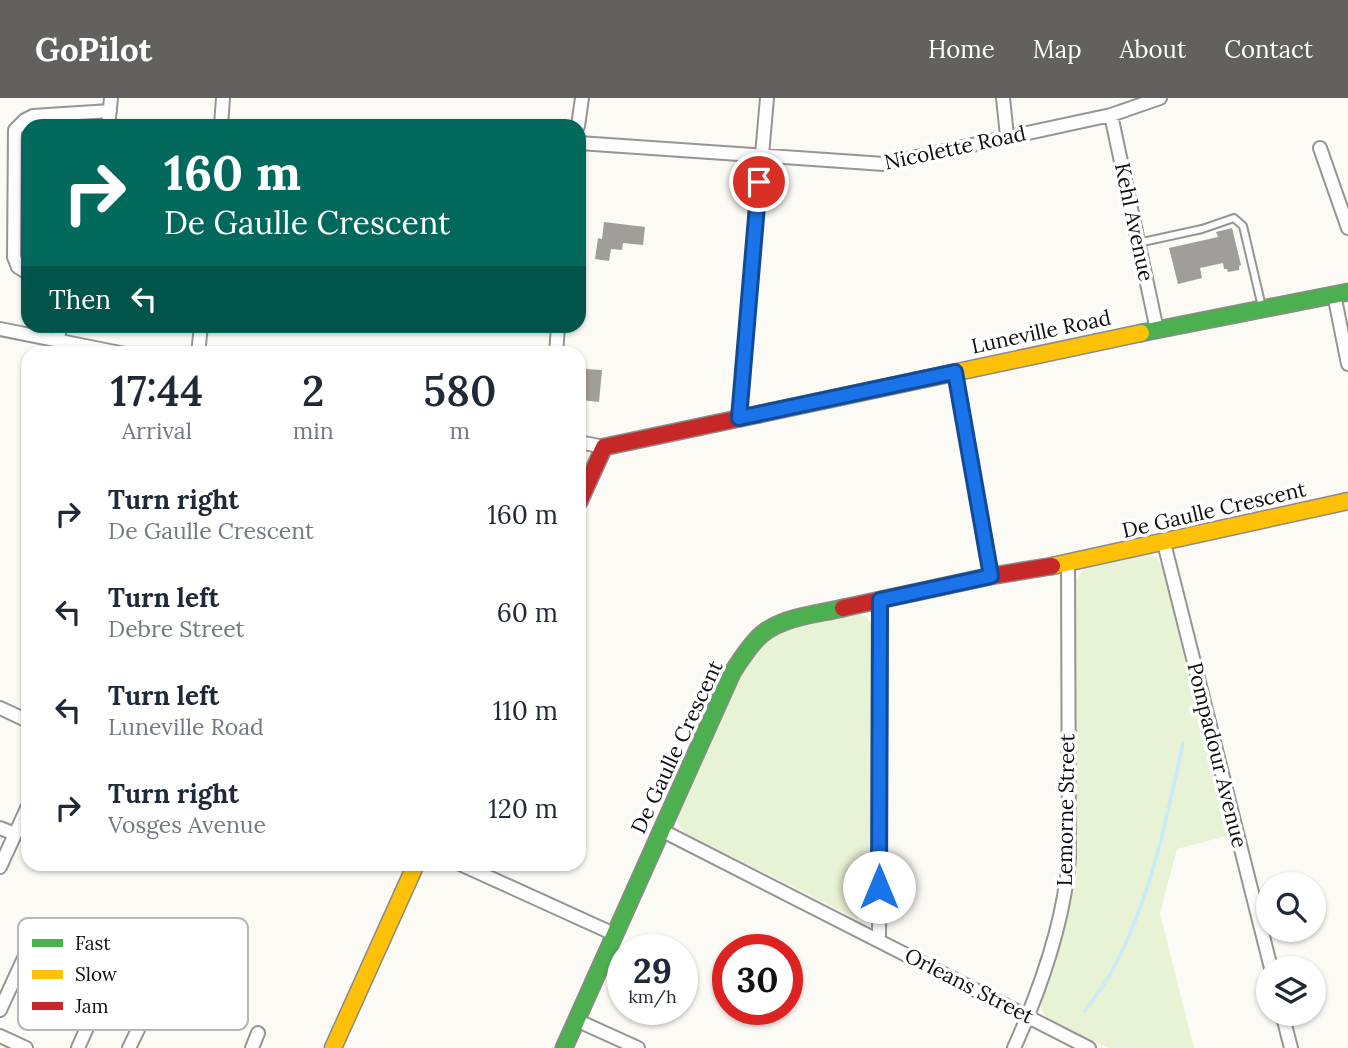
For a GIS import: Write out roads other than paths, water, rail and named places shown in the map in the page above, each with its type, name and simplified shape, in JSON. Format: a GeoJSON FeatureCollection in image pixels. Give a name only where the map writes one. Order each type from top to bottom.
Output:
{"type":"FeatureCollection","features":[{"type":"Feature","properties":{"kind":"street"},"geometry":{"type":"LineString","coordinates":[[222,119],[223,98]]}},
{"type":"Feature","properties":{"kind":"street"},"geometry":{"type":"LineString","coordinates":[[580,119],[582,98]]}},
{"type":"Feature","properties":{"kind":"street"},"geometry":{"type":"LineString","coordinates":[[739,418],[767,98]]}},
{"type":"Feature","properties":{"kind":"street"},"geometry":{"type":"LineString","coordinates":[[1003,98],[1007,136]]}},
{"type":"Feature","properties":{"kind":"street","name":"Nicolette Road"},"geometry":{"type":"LineString","coordinates":[[586,144],[884,164],[1111,115],[1160,98]]}},
{"type":"Feature","properties":{"kind":"street"},"geometry":{"type":"LineString","coordinates":[[26,119],[110,104]]}},
{"type":"Feature","properties":{"kind":"street","name":"Kehl Avenue"},"geometry":{"type":"LineString","coordinates":[[1111,115],[1157,330]]}},
{"type":"Feature","properties":{"kind":"street"},"geometry":{"type":"LineString","coordinates":[[21,123],[15,130],[14,257],[21,269]]}},
{"type":"Feature","properties":{"kind":"street"},"geometry":{"type":"LineString","coordinates":[[1320,148],[1346,214],[1348,228]]}},
{"type":"Feature","properties":{"kind":"street"},"geometry":{"type":"LineString","coordinates":[[1341,293],[1348,363]]}},
{"type":"Feature","properties":{"kind":"street","name":"Luneville Road"},"geometry":{"type":"LineString","coordinates":[[586,443],[604,447],[1341,293]]}},
{"type":"Feature","properties":{"kind":"street"},"geometry":{"type":"LineString","coordinates":[[0,329],[21,333]]}},
{"type":"Feature","properties":{"kind":"street"},"geometry":{"type":"LineString","coordinates":[[21,333],[87,346]]}},
{"type":"Feature","properties":{"kind":"street"},"geometry":{"type":"LineString","coordinates":[[58,340],[59,333]]}},
{"type":"Feature","properties":{"kind":"street"},"geometry":{"type":"LineString","coordinates":[[955,372],[991,576]]}},
{"type":"Feature","properties":{"kind":"street"},"geometry":{"type":"LineString","coordinates":[[586,487],[604,447]]}},
{"type":"Feature","properties":{"kind":"street","name":"De Gaulle Crescent"},"geometry":{"type":"LineString","coordinates":[[614,934],[732,673],[756,639],[772,627],[789,620],[880,600],[991,576],[1068,564],[1348,501]]}},
{"type":"Feature","properties":{"kind":"street","name":"Pompadour Avenue"},"geometry":{"type":"LineString","coordinates":[[1164,543],[1268,956]]}},
{"type":"Feature","properties":{"kind":"street","name":"Lemorne Street"},"geometry":{"type":"LineString","coordinates":[[1014,1048],[1028,1017],[1059,920],[1068,878],[1068,564]]}},
{"type":"Feature","properties":{"kind":"street"},"geometry":{"type":"LineString","coordinates":[[879,939],[880,600]]}},
{"type":"Feature","properties":{"kind":"street"},"geometry":{"type":"LineString","coordinates":[[0,708],[21,718]]}},
{"type":"Feature","properties":{"kind":"street"},"geometry":{"type":"LineString","coordinates":[[0,867],[21,821]]}},
{"type":"Feature","properties":{"kind":"street"},"geometry":{"type":"LineString","coordinates":[[0,828],[15,834]]}},
{"type":"Feature","properties":{"kind":"street","name":"Orleans Street"},"geometry":{"type":"LineString","coordinates":[[662,830],[1089,1048]]}},
{"type":"Feature","properties":{"kind":"street"},"geometry":{"type":"LineString","coordinates":[[333,1048],[413,871]]}},
{"type":"Feature","properties":{"kind":"street"},"geometry":{"type":"LineString","coordinates":[[475,871],[614,934]]}},
{"type":"Feature","properties":{"kind":"street","name":"De Gaulle Crescent"},"geometry":{"type":"LineString","coordinates":[[564,1048],[607,950]]}},
{"type":"Feature","properties":{"kind":"street"},"geometry":{"type":"LineString","coordinates":[[0,1010],[18,971]]}},
{"type":"Feature","properties":{"kind":"street"},"geometry":{"type":"LineString","coordinates":[[576,1020],[638,1048]]}},
{"type":"Feature","properties":{"kind":"street"},"geometry":{"type":"LineString","coordinates":[[1285,1026],[1291,1048]]}},
{"type":"Feature","properties":{"kind":"street"},"geometry":{"type":"LineString","coordinates":[[78,1048],[86,1030]]}},
{"type":"Feature","properties":{"kind":"street"},"geometry":{"type":"LineString","coordinates":[[129,1048],[138,1030]]}},
{"type":"Feature","properties":{"kind":"street"},"geometry":{"type":"LineString","coordinates":[[252,1048],[258,1033]]}},
{"type":"Feature","properties":{"kind":"street"},"geometry":{"type":"LineString","coordinates":[[0,1036],[26,1048]]}},
{"type":"Feature","properties":{"kind":"lane"},"geometry":{"type":"LineString","coordinates":[[1139,243],[1202,229],[1234,218],[1243,226],[1263,308]]}},
{"type":"Feature","properties":{"kind":"waterway"},"geometry":{"type":"LineString","coordinates":[[1085,1011],[1109,976],[1137,917],[1164,830],[1183,743]]}}]}
